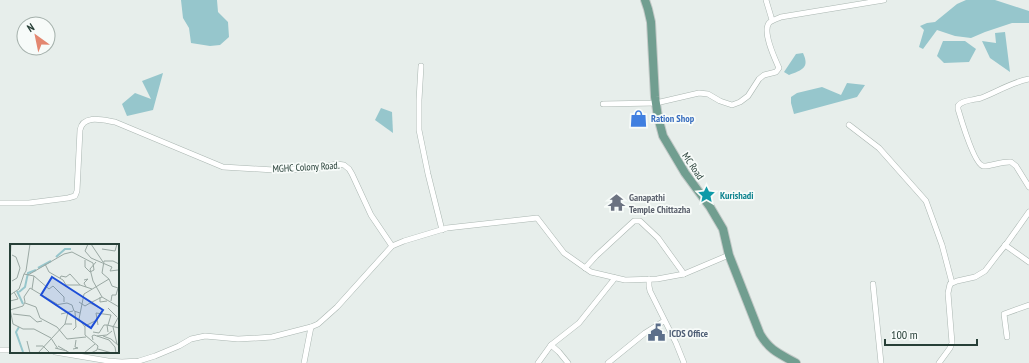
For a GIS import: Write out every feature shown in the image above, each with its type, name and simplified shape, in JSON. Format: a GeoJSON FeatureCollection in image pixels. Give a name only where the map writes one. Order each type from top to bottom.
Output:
{"type":"FeatureCollection","features":[{"type":"Feature","properties":{"kind":"main road","name":"MC Road"},"geometry":{"type":"LineString","coordinates":[[645,0],[650,22],[656,103],[663,136],[685,173],[710,207],[723,229],[729,255],[760,334],[765,343],[773,350],[796,363]]}},
{"type":"Feature","properties":{"kind":"street"},"geometry":{"type":"LineString","coordinates":[[766,0],[772,20]]}},
{"type":"Feature","properties":{"kind":"street"},"geometry":{"type":"LineString","coordinates":[[603,104],[656,103],[699,93],[708,94],[720,101],[732,105],[740,102],[748,96],[759,79],[764,75],[776,72],[779,68],[771,50],[768,35],[768,26],[772,20],[781,17],[884,0]]}},
{"type":"Feature","properties":{"kind":"street"},"geometry":{"type":"LineString","coordinates":[[421,66],[419,130],[442,230]]}},
{"type":"Feature","properties":{"kind":"street"},"geometry":{"type":"LineString","coordinates":[[1029,79],[1014,83],[998,92],[983,97],[960,102],[958,109],[972,150],[980,164],[984,166],[1002,162],[1011,162],[1029,187]]}},
{"type":"Feature","properties":{"kind":"street","name":"MGHC Colony Road."},"geometry":{"type":"LineString","coordinates":[[0,203],[29,203],[75,196],[77,191],[81,126],[87,120],[99,120],[115,122],[223,167],[274,170],[312,169],[337,164],[344,165],[352,174],[371,215],[392,246]]}},
{"type":"Feature","properties":{"kind":"street"},"geometry":{"type":"LineString","coordinates":[[849,125],[879,148],[926,201],[942,245],[952,283]]}},
{"type":"Feature","properties":{"kind":"street"},"geometry":{"type":"LineString","coordinates":[[939,363],[952,343],[948,293],[950,284],[975,277],[985,271],[1029,212]]}},
{"type":"Feature","properties":{"kind":"street"},"geometry":{"type":"LineString","coordinates":[[62,353],[108,361],[139,361],[179,346],[191,339],[205,336],[238,339],[272,337],[311,327],[318,324],[338,307],[392,246],[447,228],[537,218],[564,253],[585,268],[591,272],[625,280],[657,279],[684,274],[729,255]]}},
{"type":"Feature","properties":{"kind":"street"},"geometry":{"type":"LineString","coordinates":[[585,268],[634,221],[640,221],[658,238],[684,274]]}},
{"type":"Feature","properties":{"kind":"street"},"geometry":{"type":"LineString","coordinates":[[1005,245],[1029,262]]}},
{"type":"Feature","properties":{"kind":"street"},"geometry":{"type":"LineString","coordinates":[[538,363],[551,345],[579,323],[614,278]]}},
{"type":"Feature","properties":{"kind":"street"},"geometry":{"type":"LineString","coordinates":[[649,279],[650,291],[676,343],[684,363]]}},
{"type":"Feature","properties":{"kind":"street"},"geometry":{"type":"LineString","coordinates":[[873,284],[881,363]]}},
{"type":"Feature","properties":{"kind":"street"},"geometry":{"type":"LineString","coordinates":[[1007,337],[1004,314],[1029,305]]}},
{"type":"Feature","properties":{"kind":"street"},"geometry":{"type":"LineString","coordinates":[[608,363],[645,333],[664,321]]}},
{"type":"Feature","properties":{"kind":"street"},"geometry":{"type":"LineString","coordinates":[[304,363],[311,327]]}},
{"type":"Feature","properties":{"kind":"street"},"geometry":{"type":"LineString","coordinates":[[551,345],[568,363]]}},
{"type":"Feature","properties":{"kind":"water"},"geometry":{"type":"Polygon","coordinates":[[[181,0],[217,0],[218,12],[228,22],[229,37],[220,45],[210,46],[191,43],[189,28],[183,18],[181,0]]]}},
{"type":"Feature","properties":{"kind":"water"},"geometry":{"type":"Polygon","coordinates":[[[966,0],[995,0],[1029,11],[1029,23],[1012,23],[971,38],[955,36],[937,30],[923,49],[919,47],[924,30],[920,26],[935,22],[957,4],[966,0]]]}},
{"type":"Feature","properties":{"kind":"water"},"geometry":{"type":"Polygon","coordinates":[[[1005,32],[1010,72],[990,58],[982,41],[996,43],[995,33],[1005,32]]]}},
{"type":"Feature","properties":{"kind":"water"},"geometry":{"type":"Polygon","coordinates":[[[943,41],[965,41],[976,49],[969,62],[944,63],[937,56],[943,41]]]}},
{"type":"Feature","properties":{"kind":"water"},"geometry":{"type":"Polygon","coordinates":[[[803,53],[806,62],[804,68],[789,75],[784,72],[796,54],[803,53]]]}},
{"type":"Feature","properties":{"kind":"water"},"geometry":{"type":"Polygon","coordinates":[[[163,73],[153,110],[127,116],[122,104],[135,93],[151,99],[142,81],[163,73]]]}},
{"type":"Feature","properties":{"kind":"water"},"geometry":{"type":"Polygon","coordinates":[[[847,83],[865,85],[857,97],[794,114],[791,97],[797,93],[822,87],[841,95],[847,83]]]}},
{"type":"Feature","properties":{"kind":"water"},"geometry":{"type":"Polygon","coordinates":[[[381,108],[392,112],[393,133],[375,120],[381,108]]]}},
{"type":"Feature","properties":{"kind":"place","name":"Ration Shop"},"geometry":{"type":"Point","coordinates":[638,118]}},
{"type":"Feature","properties":{"kind":"place","name":"Kurishadi"},"geometry":{"type":"Point","coordinates":[707,195]}},
{"type":"Feature","properties":{"kind":"place","name":"Ganapathi Temple Chittazha"},"geometry":{"type":"Point","coordinates":[616,203]}},
{"type":"Feature","properties":{"kind":"place","name":"ICDS Office"},"geometry":{"type":"Point","coordinates":[656,333]}}]}
